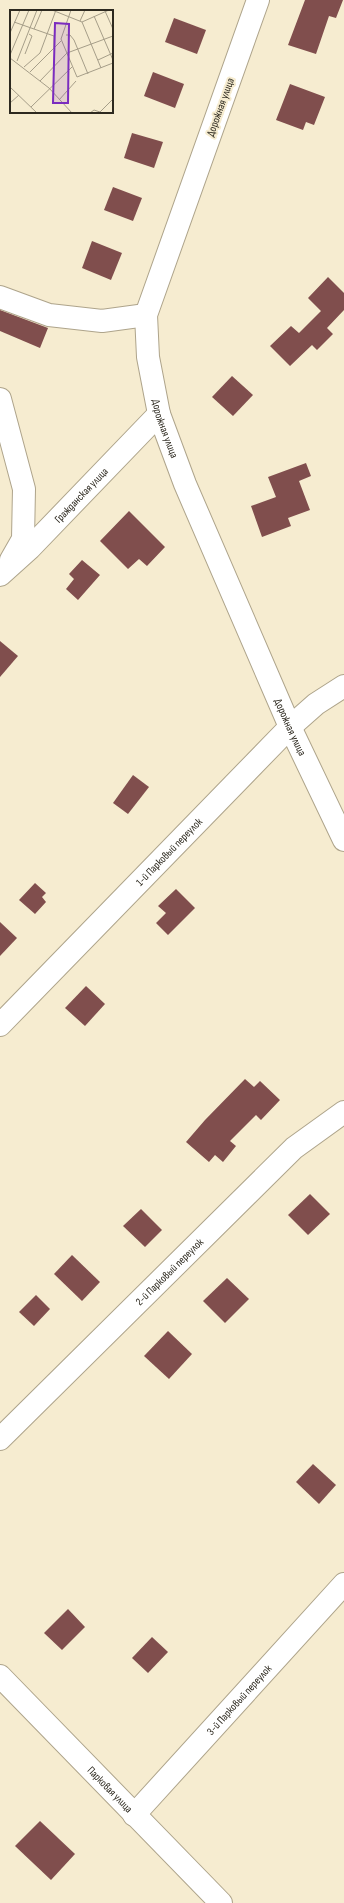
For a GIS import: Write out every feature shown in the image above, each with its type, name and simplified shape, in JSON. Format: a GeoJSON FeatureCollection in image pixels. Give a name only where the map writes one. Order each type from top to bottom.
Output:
{"type":"FeatureCollection","features":[{"type":"Feature","properties":{"kind":"street","name":"Дорожная улица"},"geometry":{"type":"LineString","coordinates":[[258,0],[146,315],[148,357],[159,414],[185,484],[290,727],[344,840]]}},
{"type":"Feature","properties":{"kind":"street"},"geometry":{"type":"LineString","coordinates":[[0,297],[49,315],[102,321],[146,315]]}},
{"type":"Feature","properties":{"kind":"street"},"geometry":{"type":"LineString","coordinates":[[0,399],[24,489],[23,539],[14,556],[0,575]]}},
{"type":"Feature","properties":{"kind":"street","name":"Гражданская улица"},"geometry":{"type":"LineString","coordinates":[[0,575],[30,548],[159,414]]}},
{"type":"Feature","properties":{"kind":"street","name":"1-й Парковый переулок"},"geometry":{"type":"LineString","coordinates":[[0,1025],[290,727],[316,704],[344,686]]}},
{"type":"Feature","properties":{"kind":"street","name":"2-й Парковый переулок"},"geometry":{"type":"LineString","coordinates":[[0,1438],[294,1148],[344,1112]]}},
{"type":"Feature","properties":{"kind":"street","name":"3-й Парковый переулок"},"geometry":{"type":"LineString","coordinates":[[134,1815],[344,1584]]}},
{"type":"Feature","properties":{"kind":"street","name":"Парковая улица"},"geometry":{"type":"LineString","coordinates":[[0,1676],[221,1903]]}},
{"type":"Feature","properties":{"kind":"building"},"geometry":{"type":"Polygon","coordinates":[[[305,0],[343,0],[336,18],[329,16],[316,54],[288,45],[305,0]]]}},
{"type":"Feature","properties":{"kind":"building"},"geometry":{"type":"Polygon","coordinates":[[[174,18],[206,30],[197,54],[165,42],[174,18]]]}},
{"type":"Feature","properties":{"kind":"building"},"geometry":{"type":"Polygon","coordinates":[[[153,72],[184,84],[175,108],[144,96],[153,72]]]}},
{"type":"Feature","properties":{"kind":"building"},"geometry":{"type":"Polygon","coordinates":[[[290,84],[325,97],[314,125],[306,122],[303,130],[276,120],[290,84]]]}},
{"type":"Feature","properties":{"kind":"building"},"geometry":{"type":"Polygon","coordinates":[[[132,133],[163,142],[154,168],[124,158],[132,133]]]}},
{"type":"Feature","properties":{"kind":"building"},"geometry":{"type":"Polygon","coordinates":[[[113,187],[142,198],[133,221],[104,210],[113,187]]]}},
{"type":"Feature","properties":{"kind":"building"},"geometry":{"type":"Polygon","coordinates":[[[92,241],[122,253],[111,280],[82,268],[92,241]]]}},
{"type":"Feature","properties":{"kind":"building"},"geometry":{"type":"Polygon","coordinates":[[[328,277],[344,293],[344,310],[327,328],[333,334],[317,350],[312,345],[290,366],[270,346],[291,326],[299,333],[321,311],[308,298],[328,277]]]}},
{"type":"Feature","properties":{"kind":"building"},"geometry":{"type":"Polygon","coordinates":[[[0,310],[48,328],[40,348],[0,331],[0,310]]]}},
{"type":"Feature","properties":{"kind":"building"},"geometry":{"type":"Polygon","coordinates":[[[232,376],[253,395],[233,416],[212,397],[232,376]]]}},
{"type":"Feature","properties":{"kind":"building"},"geometry":{"type":"Polygon","coordinates":[[[306,463],[311,476],[299,481],[310,510],[288,518],[291,526],[262,537],[251,506],[276,497],[268,477],[306,463]]]}},
{"type":"Feature","properties":{"kind":"building"},"geometry":{"type":"Polygon","coordinates":[[[129,511],[165,547],[147,566],[139,559],[128,569],[100,541],[129,511]]]}},
{"type":"Feature","properties":{"kind":"building"},"geometry":{"type":"Polygon","coordinates":[[[82,560],[100,575],[78,600],[66,589],[74,579],[69,574],[82,560]]]}},
{"type":"Feature","properties":{"kind":"building"},"geometry":{"type":"Polygon","coordinates":[[[0,641],[18,656],[0,677],[0,641]]]}},
{"type":"Feature","properties":{"kind":"building"},"geometry":{"type":"Polygon","coordinates":[[[133,775],[149,787],[128,814],[113,803],[133,775]]]}},
{"type":"Feature","properties":{"kind":"building"},"geometry":{"type":"Polygon","coordinates":[[[35,883],[46,893],[42,897],[46,902],[35,914],[19,900],[35,883]]]}},
{"type":"Feature","properties":{"kind":"building"},"geometry":{"type":"Polygon","coordinates":[[[176,889],[195,908],[168,935],[156,923],[166,913],[158,906],[176,889]]]}},
{"type":"Feature","properties":{"kind":"building"},"geometry":{"type":"Polygon","coordinates":[[[0,922],[17,938],[0,956],[0,922]]]}},
{"type":"Feature","properties":{"kind":"building"},"geometry":{"type":"Polygon","coordinates":[[[86,986],[105,1004],[85,1026],[65,1008],[86,986]]]}},
{"type":"Feature","properties":{"kind":"building"},"geometry":{"type":"Polygon","coordinates":[[[245,1079],[254,1087],[260,1081],[280,1100],[261,1120],[256,1115],[230,1141],[236,1146],[223,1162],[215,1155],[209,1162],[186,1142],[245,1079]]]}},
{"type":"Feature","properties":{"kind":"building"},"geometry":{"type":"Polygon","coordinates":[[[310,1194],[330,1214],[308,1235],[288,1215],[310,1194]]]}},
{"type":"Feature","properties":{"kind":"building"},"geometry":{"type":"Polygon","coordinates":[[[141,1209],[162,1230],[145,1247],[123,1226],[141,1209]]]}},
{"type":"Feature","properties":{"kind":"building"},"geometry":{"type":"Polygon","coordinates":[[[72,1255],[100,1282],[82,1301],[54,1274],[72,1255]]]}},
{"type":"Feature","properties":{"kind":"building"},"geometry":{"type":"Polygon","coordinates":[[[227,1278],[249,1299],[225,1323],[203,1301],[227,1278]]]}},
{"type":"Feature","properties":{"kind":"building"},"geometry":{"type":"Polygon","coordinates":[[[36,1295],[50,1309],[34,1326],[19,1312],[36,1295]]]}},
{"type":"Feature","properties":{"kind":"building"},"geometry":{"type":"Polygon","coordinates":[[[168,1331],[192,1354],[169,1379],[144,1356],[168,1331]]]}},
{"type":"Feature","properties":{"kind":"building"},"geometry":{"type":"Polygon","coordinates":[[[313,1464],[336,1485],[319,1504],[296,1482],[313,1464]]]}},
{"type":"Feature","properties":{"kind":"building"},"geometry":{"type":"Polygon","coordinates":[[[68,1609],[85,1627],[62,1650],[44,1633],[68,1609]]]}},
{"type":"Feature","properties":{"kind":"building"},"geometry":{"type":"Polygon","coordinates":[[[152,1637],[168,1652],[148,1673],[132,1658],[152,1637]]]}},
{"type":"Feature","properties":{"kind":"building"},"geometry":{"type":"Polygon","coordinates":[[[40,1821],[75,1854],[51,1880],[15,1846],[40,1821]]]}}]}
